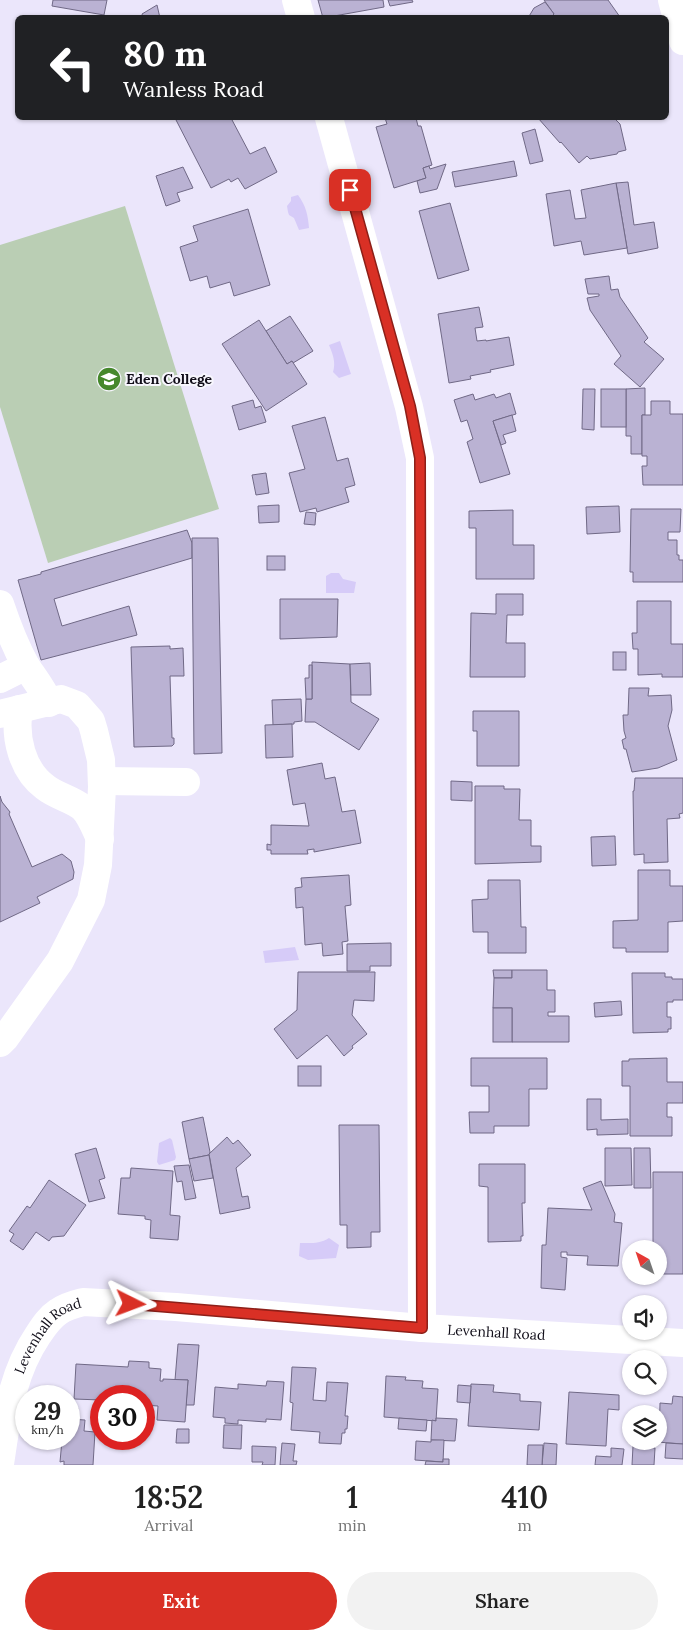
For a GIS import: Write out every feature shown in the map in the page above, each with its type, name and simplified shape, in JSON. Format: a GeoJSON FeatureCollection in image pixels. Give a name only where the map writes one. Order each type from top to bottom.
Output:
{"type":"FeatureCollection","features":[{"type":"Feature","properties":{"kind":"street"},"geometry":{"type":"LineString","coordinates":[[296,0],[300,15]]}},
{"type":"Feature","properties":{"kind":"street"},"geometry":{"type":"LineString","coordinates":[[672,0],[683,41]]}},
{"type":"Feature","properties":{"kind":"street"},"geometry":{"type":"LineString","coordinates":[[330,120],[410,406],[420,458],[422,1328]]}},
{"type":"Feature","properties":{"kind":"street"},"geometry":{"type":"LineString","coordinates":[[0,604],[12,637],[26,666],[41,686],[49,702]]}},
{"type":"Feature","properties":{"kind":"street"},"geometry":{"type":"LineString","coordinates":[[0,679],[26,666]]}},
{"type":"Feature","properties":{"kind":"street"},"geometry":{"type":"LineString","coordinates":[[0,1043],[60,962],[91,900],[98,865],[100,839],[102,781],[100,760],[91,721],[77,705],[61,699],[9,712],[16,722],[18,741],[30,771],[44,787],[82,807],[89,816],[100,839]]}},
{"type":"Feature","properties":{"kind":"street"},"geometry":{"type":"LineString","coordinates":[[102,781],[186,782]]}},
{"type":"Feature","properties":{"kind":"street","name":"Levenhall Road"},"geometry":{"type":"LineString","coordinates":[[0,1464],[13,1386],[11,1360],[49,1319],[64,1308],[83,1302],[176,1307],[422,1328],[683,1343]]}},
{"type":"Feature","properties":{"kind":"green space"},"geometry":{"type":"Polygon","coordinates":[[[125,206],[219,509],[48,563],[0,407],[0,245],[125,206]]]}},
{"type":"Feature","properties":{"kind":"shaded area"},"geometry":{"type":"Polygon","coordinates":[[[298,195],[306,211],[309,228],[299,230],[294,218],[289,215],[287,206],[291,201],[291,197],[298,195]]]}},
{"type":"Feature","properties":{"kind":"shaded area"},"geometry":{"type":"Polygon","coordinates":[[[340,341],[351,374],[339,378],[333,372],[333,355],[329,345],[340,341]]]}},
{"type":"Feature","properties":{"kind":"shaded area"},"geometry":{"type":"Polygon","coordinates":[[[331,573],[339,573],[343,579],[356,582],[354,593],[326,593],[326,576],[331,573]]]}},
{"type":"Feature","properties":{"kind":"shaded area"},"geometry":{"type":"Polygon","coordinates":[[[295,947],[299,960],[265,963],[263,951],[295,947]]]}},
{"type":"Feature","properties":{"kind":"shaded area"},"geometry":{"type":"Polygon","coordinates":[[[170,1138],[176,1157],[175,1160],[159,1165],[157,1162],[159,1143],[170,1138]]]}},
{"type":"Feature","properties":{"kind":"shaded area"},"geometry":{"type":"Polygon","coordinates":[[[329,1238],[339,1245],[336,1258],[308,1260],[299,1256],[300,1243],[319,1242],[329,1238]]]}},
{"type":"Feature","properties":{"kind":"building"},"geometry":{"type":"Polygon","coordinates":[[[53,0],[107,0],[104,15],[52,6],[53,0]]]}},
{"type":"Feature","properties":{"kind":"building"},"geometry":{"type":"Polygon","coordinates":[[[318,0],[383,0],[384,7],[340,15],[322,15],[318,0]]]}},
{"type":"Feature","properties":{"kind":"building"},"geometry":{"type":"Polygon","coordinates":[[[388,0],[412,0],[413,2],[390,6],[388,0]]]}},
{"type":"Feature","properties":{"kind":"building"},"geometry":{"type":"Polygon","coordinates":[[[544,0],[608,0],[619,15],[553,15],[544,0]]]}},
{"type":"Feature","properties":{"kind":"building"},"geometry":{"type":"Polygon","coordinates":[[[545,2],[554,14],[530,15],[534,8],[545,2]]]}},
{"type":"Feature","properties":{"kind":"building"},"geometry":{"type":"Polygon","coordinates":[[[157,5],[159,15],[142,14],[157,5]]]}},
{"type":"Feature","properties":{"kind":"building"},"geometry":{"type":"Polygon","coordinates":[[[176,120],[232,120],[250,154],[265,147],[277,172],[245,189],[238,178],[231,182],[229,179],[211,188],[176,120]]]}},
{"type":"Feature","properties":{"kind":"building"},"geometry":{"type":"Polygon","coordinates":[[[386,120],[416,120],[418,126],[421,126],[432,165],[423,168],[426,178],[394,188],[376,127],[387,124],[386,120]]]}},
{"type":"Feature","properties":{"kind":"building"},"geometry":{"type":"Polygon","coordinates":[[[540,120],[616,120],[620,124],[626,150],[617,154],[590,159],[587,156],[579,163],[540,120]]]}},
{"type":"Feature","properties":{"kind":"building"},"geometry":{"type":"Polygon","coordinates":[[[535,129],[543,161],[530,164],[522,133],[535,129]]]}},
{"type":"Feature","properties":{"kind":"building"},"geometry":{"type":"Polygon","coordinates":[[[514,161],[517,176],[455,187],[452,172],[514,161]]]}},
{"type":"Feature","properties":{"kind":"building"},"geometry":{"type":"Polygon","coordinates":[[[446,164],[437,189],[420,193],[417,181],[426,178],[423,168],[429,166],[430,169],[446,164]]]}},
{"type":"Feature","properties":{"kind":"building"},"geometry":{"type":"Polygon","coordinates":[[[183,167],[193,188],[177,193],[180,201],[166,206],[156,176],[183,167]]]}},
{"type":"Feature","properties":{"kind":"building"},"geometry":{"type":"Polygon","coordinates":[[[628,182],[634,225],[654,222],[658,248],[628,254],[616,183],[628,182]]]}},
{"type":"Feature","properties":{"kind":"building"},"geometry":{"type":"Polygon","coordinates":[[[616,183],[627,248],[584,255],[581,241],[554,246],[546,194],[570,190],[575,219],[586,218],[581,190],[616,183]]]}},
{"type":"Feature","properties":{"kind":"building"},"geometry":{"type":"Polygon","coordinates":[[[450,203],[469,270],[438,279],[419,211],[450,203]]]}},
{"type":"Feature","properties":{"kind":"building"},"geometry":{"type":"Polygon","coordinates":[[[248,209],[270,285],[234,296],[230,282],[210,288],[207,276],[190,281],[180,247],[198,241],[193,226],[248,209]]]}},
{"type":"Feature","properties":{"kind":"building"},"geometry":{"type":"Polygon","coordinates":[[[609,276],[611,290],[618,289],[620,297],[648,338],[644,342],[664,359],[640,387],[614,364],[621,356],[590,310],[587,298],[599,296],[599,294],[588,294],[585,279],[609,276]]]}},
{"type":"Feature","properties":{"kind":"building"},"geometry":{"type":"Polygon","coordinates":[[[479,307],[483,327],[475,328],[477,341],[509,337],[514,365],[470,376],[471,379],[449,383],[438,314],[479,307]]]}},
{"type":"Feature","properties":{"kind":"building"},"geometry":{"type":"Polygon","coordinates":[[[290,316],[313,351],[293,363],[292,361],[287,364],[266,331],[290,316]]]}},
{"type":"Feature","properties":{"kind":"building"},"geometry":{"type":"Polygon","coordinates":[[[259,320],[287,364],[292,361],[307,384],[266,411],[222,344],[259,320]]]}},
{"type":"Feature","properties":{"kind":"building"},"geometry":{"type":"Polygon","coordinates":[[[645,388],[645,415],[642,415],[642,454],[631,454],[631,436],[626,436],[626,389],[645,388]]]}},
{"type":"Feature","properties":{"kind":"building"},"geometry":{"type":"Polygon","coordinates":[[[583,389],[595,389],[594,430],[582,429],[583,389]]]}},
{"type":"Feature","properties":{"kind":"building"},"geometry":{"type":"Polygon","coordinates":[[[601,389],[626,389],[626,427],[601,427],[601,389]]]}},
{"type":"Feature","properties":{"kind":"building"},"geometry":{"type":"Polygon","coordinates":[[[510,393],[516,414],[493,421],[510,474],[480,483],[467,442],[473,439],[467,420],[461,422],[454,400],[473,394],[475,400],[494,394],[496,398],[510,393]]]}},
{"type":"Feature","properties":{"kind":"building"},"geometry":{"type":"Polygon","coordinates":[[[253,400],[255,408],[261,406],[266,422],[239,430],[232,406],[253,400]]]}},
{"type":"Feature","properties":{"kind":"building"},"geometry":{"type":"Polygon","coordinates":[[[651,401],[670,401],[670,414],[683,414],[683,485],[643,485],[642,466],[647,466],[647,456],[642,456],[642,415],[651,415],[651,401]]]}},
{"type":"Feature","properties":{"kind":"building"},"geometry":{"type":"Polygon","coordinates":[[[512,415],[516,431],[503,435],[506,443],[501,445],[493,421],[512,415]]]}},
{"type":"Feature","properties":{"kind":"building"},"geometry":{"type":"Polygon","coordinates":[[[325,417],[337,461],[348,458],[355,485],[345,488],[349,502],[317,512],[316,508],[300,512],[289,473],[305,469],[292,426],[325,417]]]}},
{"type":"Feature","properties":{"kind":"building"},"geometry":{"type":"Polygon","coordinates":[[[266,473],[269,493],[256,495],[252,475],[266,473]]]}},
{"type":"Feature","properties":{"kind":"building"},"geometry":{"type":"Polygon","coordinates":[[[279,505],[279,522],[259,523],[258,506],[279,505]]]}},
{"type":"Feature","properties":{"kind":"building"},"geometry":{"type":"Polygon","coordinates":[[[619,506],[620,532],[587,534],[586,507],[619,506]]]}},
{"type":"Feature","properties":{"kind":"building"},"geometry":{"type":"Polygon","coordinates":[[[631,509],[681,509],[680,532],[668,532],[668,540],[677,540],[677,555],[679,555],[679,560],[683,560],[683,582],[633,582],[633,572],[630,572],[631,509]]]}},
{"type":"Feature","properties":{"kind":"building"},"geometry":{"type":"Polygon","coordinates":[[[513,510],[513,545],[534,545],[534,579],[476,579],[476,528],[469,528],[469,511],[513,510]]]}},
{"type":"Feature","properties":{"kind":"building"},"geometry":{"type":"Polygon","coordinates":[[[306,512],[316,513],[315,525],[304,524],[306,512]]]}},
{"type":"Feature","properties":{"kind":"building"},"geometry":{"type":"Polygon","coordinates":[[[187,530],[192,543],[192,558],[54,599],[62,626],[129,606],[137,635],[41,660],[18,580],[187,530]]]}},
{"type":"Feature","properties":{"kind":"building"},"geometry":{"type":"Polygon","coordinates":[[[192,538],[218,538],[222,753],[194,754],[192,538]]]}},
{"type":"Feature","properties":{"kind":"building"},"geometry":{"type":"Polygon","coordinates":[[[267,556],[285,556],[285,570],[267,570],[267,556]]]}},
{"type":"Feature","properties":{"kind":"building"},"geometry":{"type":"Polygon","coordinates":[[[496,594],[523,594],[523,615],[507,615],[506,643],[525,643],[525,677],[470,677],[471,613],[496,614],[496,594]]]}},
{"type":"Feature","properties":{"kind":"building"},"geometry":{"type":"Polygon","coordinates":[[[280,599],[338,599],[337,637],[280,639],[280,599]]]}},
{"type":"Feature","properties":{"kind":"building"},"geometry":{"type":"Polygon","coordinates":[[[637,601],[671,601],[671,644],[683,644],[683,677],[662,677],[662,674],[638,675],[638,649],[633,649],[632,633],[637,633],[637,601]]]}},
{"type":"Feature","properties":{"kind":"building"},"geometry":{"type":"Polygon","coordinates":[[[170,646],[170,649],[183,648],[184,676],[170,676],[172,738],[174,738],[174,744],[172,746],[134,747],[131,647],[170,646]]]}},
{"type":"Feature","properties":{"kind":"building"},"geometry":{"type":"Polygon","coordinates":[[[613,652],[626,652],[626,670],[613,670],[613,652]]]}},
{"type":"Feature","properties":{"kind":"building"},"geometry":{"type":"Polygon","coordinates":[[[312,662],[350,664],[351,702],[379,719],[359,750],[315,722],[305,722],[306,699],[312,699],[312,662]]]}},
{"type":"Feature","properties":{"kind":"building"},"geometry":{"type":"Polygon","coordinates":[[[370,663],[371,695],[351,695],[350,664],[370,663]]]}},
{"type":"Feature","properties":{"kind":"building"},"geometry":{"type":"Polygon","coordinates":[[[309,665],[312,665],[312,699],[306,699],[305,678],[309,678],[309,665]]]}},
{"type":"Feature","properties":{"kind":"building"},"geometry":{"type":"Polygon","coordinates":[[[629,688],[649,688],[648,696],[671,695],[672,710],[668,726],[677,760],[658,768],[632,772],[622,740],[626,738],[623,715],[628,715],[629,688]]]}},
{"type":"Feature","properties":{"kind":"building"},"geometry":{"type":"Polygon","coordinates":[[[301,699],[302,721],[294,722],[294,724],[273,725],[272,700],[301,699]]]}},
{"type":"Feature","properties":{"kind":"building"},"geometry":{"type":"Polygon","coordinates":[[[473,711],[519,711],[519,766],[477,766],[477,731],[473,731],[473,711]]]}},
{"type":"Feature","properties":{"kind":"building"},"geometry":{"type":"Polygon","coordinates":[[[292,724],[293,757],[266,758],[265,725],[292,724]]]}},
{"type":"Feature","properties":{"kind":"building"},"geometry":{"type":"Polygon","coordinates":[[[322,763],[325,779],[335,777],[342,812],[355,810],[361,843],[314,852],[314,849],[307,850],[308,854],[271,854],[271,850],[267,850],[267,844],[271,845],[271,825],[309,826],[305,803],[293,805],[287,770],[322,763]]]}},
{"type":"Feature","properties":{"kind":"building"},"geometry":{"type":"Polygon","coordinates":[[[635,778],[683,778],[683,813],[679,814],[680,818],[667,819],[668,862],[644,863],[644,854],[634,855],[633,791],[635,778]]]}},
{"type":"Feature","properties":{"kind":"building"},"geometry":{"type":"Polygon","coordinates":[[[451,781],[472,782],[472,801],[451,800],[451,781]]]}},
{"type":"Feature","properties":{"kind":"building"},"geometry":{"type":"Polygon","coordinates":[[[475,786],[504,786],[504,789],[520,789],[519,820],[531,820],[531,846],[541,846],[541,862],[475,864],[475,786]]]}},
{"type":"Feature","properties":{"kind":"building"},"geometry":{"type":"Polygon","coordinates":[[[0,796],[10,812],[9,814],[32,867],[62,854],[71,861],[74,872],[73,879],[37,897],[40,903],[0,922],[0,796]]]}},
{"type":"Feature","properties":{"kind":"building"},"geometry":{"type":"Polygon","coordinates":[[[615,836],[616,865],[592,866],[591,837],[615,836]]]}},
{"type":"Feature","properties":{"kind":"building"},"geometry":{"type":"Polygon","coordinates":[[[638,870],[670,870],[670,886],[683,886],[683,921],[668,922],[668,952],[626,952],[626,948],[613,948],[613,921],[638,920],[638,870]]]}},
{"type":"Feature","properties":{"kind":"building"},"geometry":{"type":"Polygon","coordinates":[[[349,875],[351,905],[345,906],[348,941],[342,942],[343,954],[323,956],[322,943],[305,945],[303,907],[296,908],[295,888],[302,887],[301,878],[349,875]]]}},
{"type":"Feature","properties":{"kind":"building"},"geometry":{"type":"Polygon","coordinates":[[[488,880],[520,880],[521,927],[526,927],[526,953],[488,953],[488,932],[473,932],[472,900],[488,899],[488,880]]]}},
{"type":"Feature","properties":{"kind":"building"},"geometry":{"type":"Polygon","coordinates":[[[391,943],[391,966],[370,966],[370,971],[347,971],[347,944],[391,943]]]}},
{"type":"Feature","properties":{"kind":"building"},"geometry":{"type":"Polygon","coordinates":[[[493,970],[512,970],[512,978],[494,978],[493,970]]]}},
{"type":"Feature","properties":{"kind":"building"},"geometry":{"type":"Polygon","coordinates":[[[512,970],[547,970],[547,990],[555,990],[555,1012],[548,1012],[548,1016],[569,1016],[569,1042],[512,1042],[512,1008],[493,1008],[494,978],[512,978],[512,970]]]}},
{"type":"Feature","properties":{"kind":"building"},"geometry":{"type":"Polygon","coordinates":[[[298,972],[375,972],[374,1001],[354,1000],[352,1015],[367,1034],[352,1046],[353,1048],[344,1056],[327,1035],[297,1059],[274,1029],[297,1010],[298,972]]]}},
{"type":"Feature","properties":{"kind":"building"},"geometry":{"type":"Polygon","coordinates":[[[632,973],[665,973],[665,977],[683,979],[683,1000],[667,1002],[667,1017],[671,1017],[671,1029],[668,1029],[668,1032],[633,1033],[632,973]]]}},
{"type":"Feature","properties":{"kind":"building"},"geometry":{"type":"Polygon","coordinates":[[[621,1001],[622,1015],[595,1017],[594,1003],[621,1001]]]}},
{"type":"Feature","properties":{"kind":"building"},"geometry":{"type":"Polygon","coordinates":[[[493,1008],[512,1008],[512,1042],[493,1042],[493,1008]]]}},
{"type":"Feature","properties":{"kind":"building"},"geometry":{"type":"Polygon","coordinates":[[[471,1058],[547,1058],[547,1089],[529,1089],[529,1126],[494,1126],[494,1133],[470,1133],[469,1112],[489,1112],[489,1086],[471,1086],[471,1058]]]}},
{"type":"Feature","properties":{"kind":"building"},"geometry":{"type":"Polygon","coordinates":[[[667,1058],[667,1082],[683,1082],[683,1103],[667,1103],[667,1117],[672,1117],[672,1136],[630,1136],[630,1086],[622,1086],[622,1061],[629,1061],[629,1059],[667,1058]]]}},
{"type":"Feature","properties":{"kind":"building"},"geometry":{"type":"Polygon","coordinates":[[[298,1066],[321,1066],[321,1086],[298,1086],[298,1066]]]}},
{"type":"Feature","properties":{"kind":"building"},"geometry":{"type":"Polygon","coordinates":[[[587,1099],[601,1099],[601,1120],[628,1119],[628,1134],[597,1135],[597,1129],[587,1130],[587,1099]]]}},
{"type":"Feature","properties":{"kind":"building"},"geometry":{"type":"Polygon","coordinates":[[[203,1117],[209,1155],[189,1159],[182,1122],[203,1117]]]}},
{"type":"Feature","properties":{"kind":"building"},"geometry":{"type":"Polygon","coordinates":[[[339,1125],[379,1125],[380,1232],[371,1232],[371,1247],[347,1248],[347,1225],[340,1225],[339,1125]]]}},
{"type":"Feature","properties":{"kind":"building"},"geometry":{"type":"Polygon","coordinates":[[[227,1137],[233,1144],[238,1140],[251,1155],[236,1168],[242,1197],[248,1196],[250,1208],[220,1214],[209,1154],[227,1137]]]}},
{"type":"Feature","properties":{"kind":"building"},"geometry":{"type":"Polygon","coordinates":[[[96,1148],[105,1178],[99,1180],[105,1198],[89,1202],[75,1154],[96,1148]]]}},
{"type":"Feature","properties":{"kind":"building"},"geometry":{"type":"Polygon","coordinates":[[[605,1148],[631,1148],[632,1185],[605,1186],[605,1148]]]}},
{"type":"Feature","properties":{"kind":"building"},"geometry":{"type":"Polygon","coordinates":[[[634,1148],[650,1148],[651,1188],[634,1188],[634,1148]]]}},
{"type":"Feature","properties":{"kind":"building"},"geometry":{"type":"Polygon","coordinates":[[[209,1155],[213,1178],[194,1181],[189,1159],[209,1155]]]}},
{"type":"Feature","properties":{"kind":"building"},"geometry":{"type":"Polygon","coordinates":[[[479,1164],[525,1164],[525,1203],[522,1203],[523,1236],[521,1236],[521,1241],[488,1242],[488,1187],[479,1186],[479,1164]]]}},
{"type":"Feature","properties":{"kind":"building"},"geometry":{"type":"Polygon","coordinates":[[[189,1165],[196,1198],[185,1200],[182,1181],[177,1182],[174,1166],[189,1165]]]}},
{"type":"Feature","properties":{"kind":"building"},"geometry":{"type":"Polygon","coordinates":[[[131,1168],[173,1171],[170,1215],[180,1216],[178,1240],[150,1238],[151,1220],[145,1219],[145,1216],[118,1214],[121,1178],[130,1178],[131,1168]]]}},
{"type":"Feature","properties":{"kind":"building"},"geometry":{"type":"Polygon","coordinates":[[[653,1172],[683,1172],[683,1274],[668,1274],[668,1240],[653,1240],[653,1172]]]}},
{"type":"Feature","properties":{"kind":"building"},"geometry":{"type":"Polygon","coordinates":[[[49,1180],[86,1205],[64,1236],[52,1237],[49,1241],[36,1232],[23,1250],[10,1241],[14,1234],[9,1231],[27,1206],[30,1208],[49,1180]]]}},
{"type":"Feature","properties":{"kind":"building"},"geometry":{"type":"Polygon","coordinates":[[[601,1181],[615,1214],[614,1222],[622,1223],[618,1266],[587,1265],[588,1256],[567,1255],[567,1252],[561,1252],[561,1257],[567,1258],[565,1290],[541,1288],[542,1245],[546,1245],[548,1208],[592,1210],[583,1188],[601,1181]]]}},
{"type":"Feature","properties":{"kind":"building"},"geometry":{"type":"Polygon","coordinates":[[[178,1344],[199,1345],[194,1405],[186,1405],[188,1380],[175,1380],[178,1344]]]}},
{"type":"Feature","properties":{"kind":"building"},"geometry":{"type":"Polygon","coordinates":[[[129,1361],[149,1362],[149,1368],[161,1369],[160,1381],[163,1381],[163,1379],[188,1380],[185,1422],[157,1420],[158,1406],[155,1406],[155,1385],[90,1385],[90,1400],[80,1399],[80,1385],[75,1385],[76,1364],[128,1367],[129,1361]]]}},
{"type":"Feature","properties":{"kind":"building"},"geometry":{"type":"Polygon","coordinates":[[[292,1367],[316,1368],[313,1400],[326,1401],[327,1382],[348,1383],[345,1416],[348,1416],[347,1429],[345,1429],[345,1433],[342,1433],[341,1444],[319,1443],[320,1432],[291,1430],[293,1403],[290,1402],[292,1367]]]}},
{"type":"Feature","properties":{"kind":"building"},"geometry":{"type":"Polygon","coordinates":[[[386,1376],[406,1377],[405,1380],[423,1381],[422,1388],[438,1389],[436,1421],[384,1417],[386,1376]]]}},
{"type":"Feature","properties":{"kind":"building"},"geometry":{"type":"Polygon","coordinates":[[[267,1381],[284,1382],[281,1420],[266,1419],[266,1422],[238,1420],[238,1424],[225,1423],[225,1418],[213,1417],[215,1387],[238,1389],[238,1384],[266,1386],[267,1381]]]}},
{"type":"Feature","properties":{"kind":"building"},"geometry":{"type":"Polygon","coordinates":[[[471,1384],[494,1385],[493,1392],[520,1394],[520,1401],[541,1402],[539,1430],[468,1426],[471,1384]]]}},
{"type":"Feature","properties":{"kind":"building"},"geometry":{"type":"Polygon","coordinates":[[[458,1385],[471,1386],[470,1403],[457,1402],[458,1385]]]}},
{"type":"Feature","properties":{"kind":"building"},"geometry":{"type":"Polygon","coordinates":[[[569,1392],[619,1395],[619,1410],[608,1409],[606,1446],[566,1444],[569,1392]]]}},
{"type":"Feature","properties":{"kind":"building"},"geometry":{"type":"Polygon","coordinates":[[[673,1396],[683,1397],[683,1444],[667,1443],[667,1405],[660,1405],[660,1403],[672,1404],[673,1396]]]}},
{"type":"Feature","properties":{"kind":"building"},"geometry":{"type":"Polygon","coordinates":[[[399,1418],[427,1420],[426,1431],[398,1429],[399,1418]]]}},
{"type":"Feature","properties":{"kind":"building"},"geometry":{"type":"Polygon","coordinates":[[[436,1418],[457,1419],[455,1441],[431,1440],[432,1420],[436,1421],[436,1418]]]}},
{"type":"Feature","properties":{"kind":"building"},"geometry":{"type":"Polygon","coordinates":[[[80,1420],[85,1420],[84,1431],[90,1432],[90,1450],[94,1450],[93,1465],[64,1465],[64,1461],[60,1462],[61,1450],[80,1450],[80,1420]]]}},
{"type":"Feature","properties":{"kind":"building"},"geometry":{"type":"Polygon","coordinates":[[[224,1425],[242,1425],[241,1449],[223,1448],[224,1425]]]}},
{"type":"Feature","properties":{"kind":"building"},"geometry":{"type":"Polygon","coordinates":[[[177,1429],[189,1429],[189,1443],[176,1443],[177,1429]]]}},
{"type":"Feature","properties":{"kind":"building"},"geometry":{"type":"Polygon","coordinates":[[[431,1440],[444,1440],[443,1462],[415,1460],[416,1441],[431,1442],[431,1440]]]}},
{"type":"Feature","properties":{"kind":"building"},"geometry":{"type":"Polygon","coordinates":[[[282,1443],[295,1444],[293,1461],[297,1461],[296,1465],[280,1465],[282,1443]]]}},
{"type":"Feature","properties":{"kind":"building"},"geometry":{"type":"Polygon","coordinates":[[[544,1443],[557,1444],[556,1465],[542,1465],[544,1443]]]}},
{"type":"Feature","properties":{"kind":"building"},"geometry":{"type":"Polygon","coordinates":[[[667,1443],[683,1444],[683,1459],[665,1458],[667,1443]]]}},
{"type":"Feature","properties":{"kind":"building"},"geometry":{"type":"Polygon","coordinates":[[[528,1445],[543,1445],[542,1465],[527,1465],[528,1445]]]}},
{"type":"Feature","properties":{"kind":"building"},"geometry":{"type":"Polygon","coordinates":[[[252,1446],[276,1447],[275,1465],[262,1465],[263,1462],[252,1462],[252,1446]]]}},
{"type":"Feature","properties":{"kind":"building"},"geometry":{"type":"Polygon","coordinates":[[[611,1448],[624,1450],[622,1465],[595,1465],[596,1456],[611,1457],[611,1448]]]}},
{"type":"Feature","properties":{"kind":"building"},"geometry":{"type":"Polygon","coordinates":[[[633,1450],[655,1450],[654,1465],[632,1465],[633,1450]]]}},
{"type":"Feature","properties":{"kind":"building"},"geometry":{"type":"Polygon","coordinates":[[[443,1459],[449,1459],[449,1465],[425,1465],[426,1461],[443,1462],[443,1459]]]}},
{"type":"Feature","properties":{"kind":"place","name":"Eden College"},"geometry":{"type":"Point","coordinates":[109,379]}},
{"type":"Feature","properties":{"kind":"route"},"geometry":{"type":"LineString","coordinates":[[131,1304],[422,1328],[420,458],[410,406],[350,190]]}}]}
